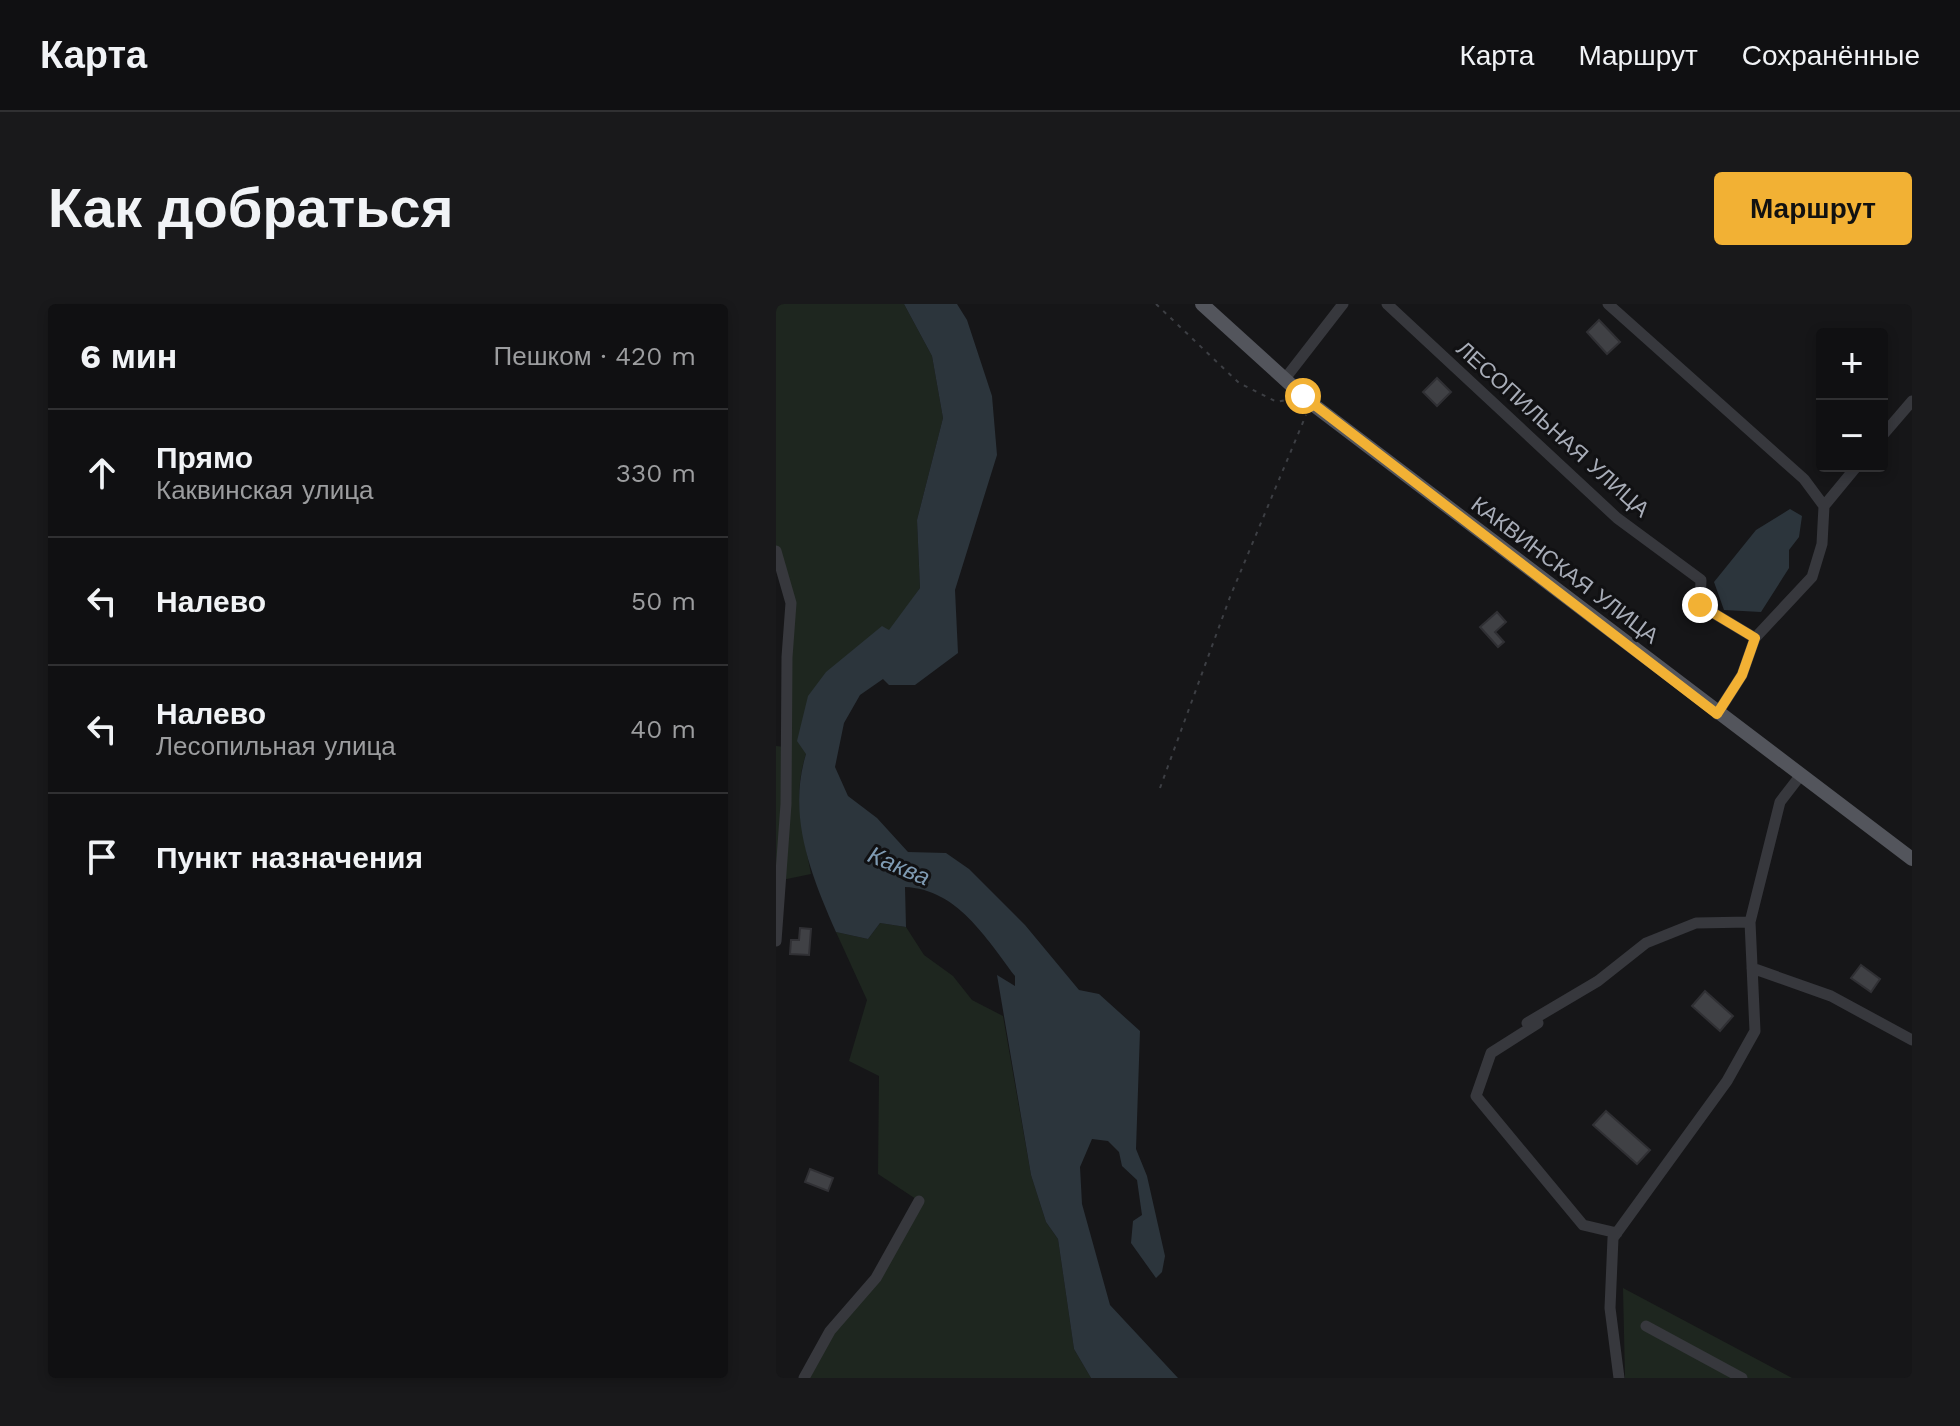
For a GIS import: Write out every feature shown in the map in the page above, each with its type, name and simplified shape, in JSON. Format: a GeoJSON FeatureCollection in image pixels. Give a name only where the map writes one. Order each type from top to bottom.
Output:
{"type":"FeatureCollection","features":[{"type":"Feature","properties":{"kind":"main road","name":"КАКВИНСКАЯ УЛИЦА"},"geometry":{"type":"LineString","coordinates":[[1202,304],[1307,400],[1912,859]]}},
{"type":"Feature","properties":{"kind":"street"},"geometry":{"type":"LineString","coordinates":[[1284,380],[1343,304]]}},
{"type":"Feature","properties":{"kind":"street","name":"ЛЕСОПИЛЬНАЯ УЛИЦА"},"geometry":{"type":"LineString","coordinates":[[1387,304],[1617,518],[1701,580],[1700,605],[1755,638]]}},
{"type":"Feature","properties":{"kind":"street"},"geometry":{"type":"LineString","coordinates":[[1608,304],[1804,479],[1824,506]]}},
{"type":"Feature","properties":{"kind":"street"},"geometry":{"type":"LineString","coordinates":[[1888,429],[1912,401]]}},
{"type":"Feature","properties":{"kind":"street"},"geometry":{"type":"LineString","coordinates":[[1717,714],[1742,675],[1755,638],[1812,577],[1822,544],[1824,506],[1852,472]]}},
{"type":"Feature","properties":{"kind":"street"},"geometry":{"type":"LineString","coordinates":[[776,551],[791,603],[787,657],[786,804],[776,941]]}},
{"type":"Feature","properties":{"kind":"street"},"geometry":{"type":"LineString","coordinates":[[1619,1378],[1610,1308],[1613,1238],[1727,1081],[1755,1031],[1750,922],[1780,802],[1800,776]]}},
{"type":"Feature","properties":{"kind":"street"},"geometry":{"type":"LineString","coordinates":[[1498,1041],[1598,981],[1646,943],[1696,923],[1750,922]]}},
{"type":"Feature","properties":{"kind":"street"},"geometry":{"type":"LineString","coordinates":[[1752,968],[1831,996],[1912,1040]]}},
{"type":"Feature","properties":{"kind":"street"},"geometry":{"type":"LineString","coordinates":[[1538,1023],[1491,1053],[1476,1096],[1583,1225],[1617,1233]]}},
{"type":"Feature","properties":{"kind":"street"},"geometry":{"type":"LineString","coordinates":[[804,1378],[830,1331],[876,1278],[919,1201]]}},
{"type":"Feature","properties":{"kind":"street"},"geometry":{"type":"LineString","coordinates":[[1646,1326],[1742,1378]]}},
{"type":"Feature","properties":{"kind":"path"},"geometry":{"type":"LineString","coordinates":[[1156,304],[1239,383],[1277,402],[1307,400],[1160,788]]}},
{"type":"Feature","properties":{"kind":"shaded area"},"geometry":{"type":"Polygon","coordinates":[[[776,304],[904,304],[932,356],[943,418],[917,520],[920,588],[806,754],[799,800],[811,874],[782,880],[776,934],[776,746],[786,747],[791,603],[776,551],[776,304]]]}},
{"type":"Feature","properties":{"kind":"shaded area"},"geometry":{"type":"Polygon","coordinates":[[[880,923],[906,927],[924,955],[953,976],[972,1000],[1003,1016],[1031,1175],[1046,1222],[1058,1239],[1074,1349],[1091,1378],[804,1378],[830,1331],[857,1301],[919,1201],[878,1174],[879,1076],[849,1061],[867,1000],[836,932],[868,939],[880,923]]]}},
{"type":"Feature","properties":{"kind":"shaded area"},"geometry":{"type":"Polygon","coordinates":[[[1623,1288],[1792,1378],[1625,1378],[1623,1288]]]}},
{"type":"Feature","properties":{"kind":"water","name":"Каква"},"geometry":{"type":"Polygon","coordinates":[[[904,304],[957,304],[967,320],[992,396],[997,455],[955,590],[958,653],[915,685],[889,685],[883,679],[860,695],[844,723],[835,767],[848,796],[877,818],[908,852],[946,853],[969,869],[1025,925],[1079,990],[1099,994],[1140,1031],[1136,1149],[1147,1176],[1165,1256],[1162,1272],[1156,1278],[1131,1243],[1133,1221],[1142,1215],[1137,1180],[1122,1166],[1119,1152],[1108,1141],[1092,1139],[1080,1167],[1082,1204],[1110,1305],[1178,1378],[1091,1378],[1074,1349],[1058,1239],[1046,1222],[1031,1175],[997,975],[1015,986],[1015,976],[969,918],[940,896],[923,890],[905,887],[906,927],[880,923],[868,939],[836,932],[804,845],[799,800],[806,754],[797,741],[808,696],[826,672],[882,626],[889,630],[920,588],[917,520],[943,418],[932,356],[904,304]]]}},
{"type":"Feature","properties":{"kind":"water"},"geometry":{"type":"Polygon","coordinates":[[[1790,509],[1802,516],[1799,537],[1789,550],[1789,568],[1761,612],[1724,610],[1714,582],[1756,530],[1790,509]]]}},
{"type":"Feature","properties":{"kind":"building"},"geometry":{"type":"Polygon","coordinates":[[[1599,320],[1620,342],[1607,354],[1587,332],[1599,320]]]}},
{"type":"Feature","properties":{"kind":"building"},"geometry":{"type":"Polygon","coordinates":[[[1437,378],[1451,392],[1437,406],[1423,392],[1437,378]]]}},
{"type":"Feature","properties":{"kind":"building"},"geometry":{"type":"Polygon","coordinates":[[[1497,612],[1506,622],[1495,632],[1504,642],[1498,647],[1480,627],[1497,612]]]}},
{"type":"Feature","properties":{"kind":"building"},"geometry":{"type":"Polygon","coordinates":[[[800,928],[811,929],[809,955],[790,954],[791,940],[799,940],[800,928]]]}},
{"type":"Feature","properties":{"kind":"building"},"geometry":{"type":"Polygon","coordinates":[[[1861,965],[1880,979],[1871,992],[1851,978],[1861,965]]]}},
{"type":"Feature","properties":{"kind":"building"},"geometry":{"type":"Polygon","coordinates":[[[1705,991],[1733,1016],[1720,1031],[1692,1006],[1705,991]]]}},
{"type":"Feature","properties":{"kind":"building"},"geometry":{"type":"Polygon","coordinates":[[[1606,1111],[1650,1150],[1637,1164],[1593,1125],[1606,1111]]]}},
{"type":"Feature","properties":{"kind":"building"},"geometry":{"type":"Polygon","coordinates":[[[810,1169],[833,1178],[828,1191],[805,1182],[810,1169]]]}},
{"type":"Feature","properties":{"kind":"route"},"geometry":{"type":"LineString","coordinates":[[1303,396],[1717,714],[1742,675],[1755,638],[1700,605]]}}]}
